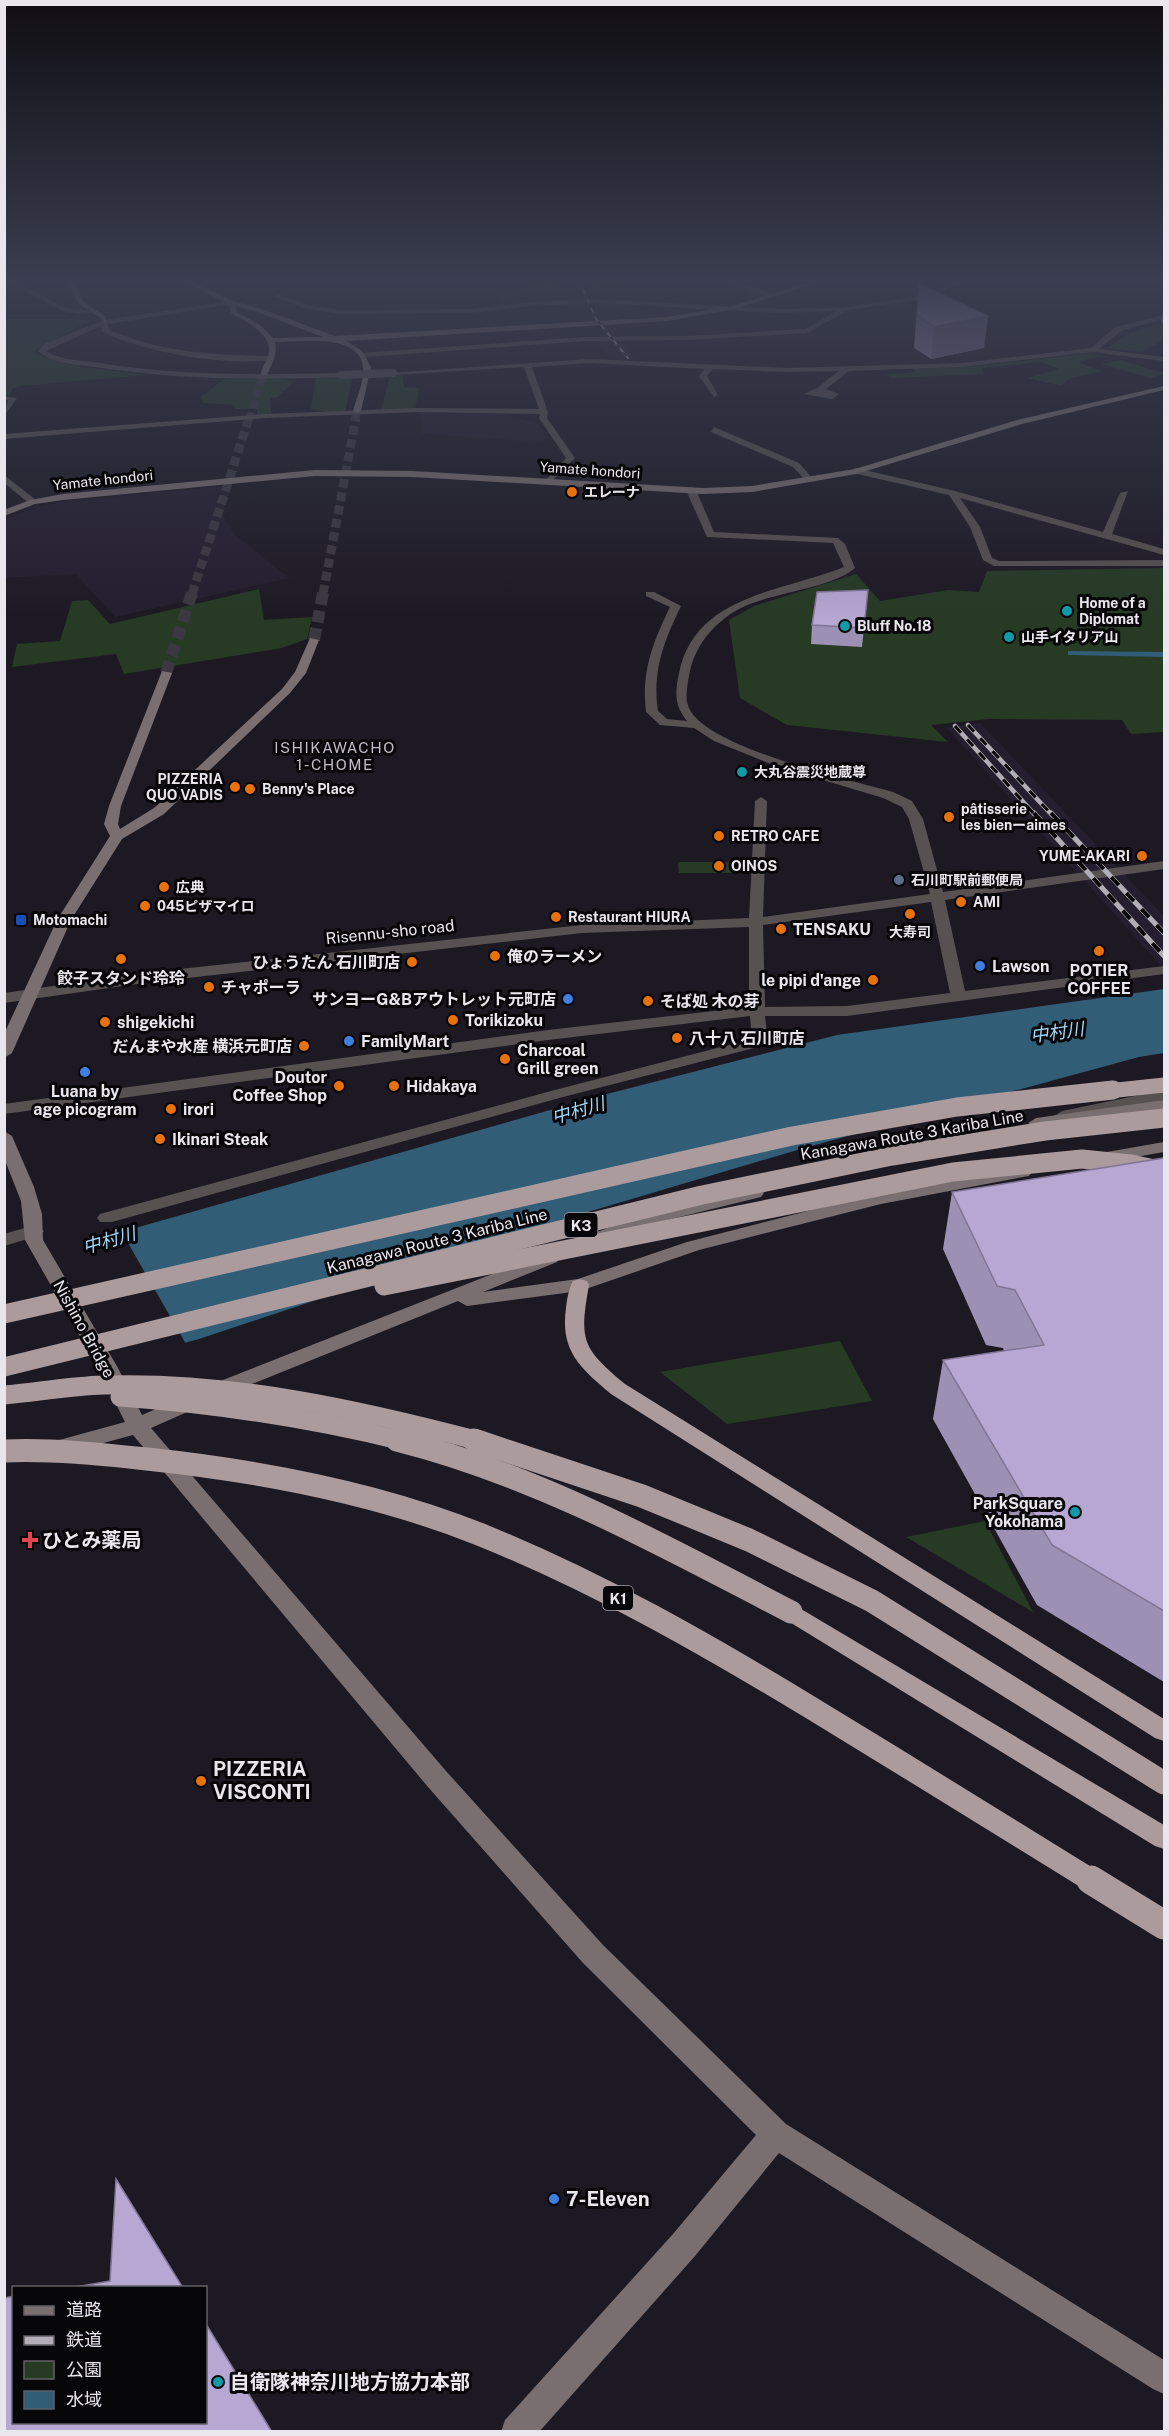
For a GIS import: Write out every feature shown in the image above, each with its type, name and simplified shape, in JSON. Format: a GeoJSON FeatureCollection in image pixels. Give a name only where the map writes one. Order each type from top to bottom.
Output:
{"type":"FeatureCollection","features":[{"type":"Feature","properties":{"kind":"highway","name":"Kanagawa Route 3 Kariba Line"},"geometry":{"type":"LineString","coordinates":[[4,1314],[792,1136],[957,1107],[1164,1085]]}},
{"type":"Feature","properties":{"kind":"highway","name":"Kanagawa Route 3 Kariba Line"},"geometry":{"type":"LineString","coordinates":[[4,1367],[713,1193],[892,1156],[1045,1131],[1164,1118]]}},
{"type":"Feature","properties":{"kind":"highway"},"geometry":{"type":"LineString","coordinates":[[177,1325],[607,1243],[953,1172],[1082,1159],[1131,1164],[1164,1171]]}},
{"type":"Feature","properties":{"kind":"highway"},"geometry":{"type":"LineString","coordinates":[[580,1285],[573,1335],[582,1360],[618,1389],[1164,1731]]}},
{"type":"Feature","properties":{"kind":"highway"},"geometry":{"type":"LineString","coordinates":[[4,1396],[104,1385],[194,1387],[320,1404],[500,1449],[642,1496],[749,1540],[872,1601],[1164,1783]]}},
{"type":"Feature","properties":{"kind":"highway"},"geometry":{"type":"LineString","coordinates":[[4,1396],[190,1400],[320,1420],[457,1458],[566,1499],[662,1545],[791,1612],[1164,1838]]}},
{"type":"Feature","properties":{"kind":"highway","name":"K1"},"geometry":{"type":"LineString","coordinates":[[4,1450],[42,1449],[177,1461],[311,1485],[418,1513],[520,1551],[621,1600],[738,1664],[1164,1925]]}},
{"type":"Feature","properties":{"kind":"street"},"geometry":{"type":"LineString","coordinates":[[357,411],[361,394]]}},
{"type":"Feature","properties":{"kind":"street"},"geometry":{"type":"LineString","coordinates":[[538,394],[544,412],[543,418],[571,458],[549,481]]}},
{"type":"Feature","properties":{"kind":"street","name":"Yamate hondori"},"geometry":{"type":"LineString","coordinates":[[4,513],[33,502],[118,491],[315,473],[412,474],[691,490],[737,490],[856,471],[1020,422],[1140,394]]}},
{"type":"Feature","properties":{"kind":"street"},"geometry":{"type":"LineString","coordinates":[[4,398],[13,398],[4,414]]}},
{"type":"Feature","properties":{"kind":"street"},"geometry":{"type":"LineString","coordinates":[[4,437],[265,416],[418,410],[544,412]]}},
{"type":"Feature","properties":{"kind":"street"},"geometry":{"type":"LineString","coordinates":[[714,430],[796,465],[809,479]]}},
{"type":"Feature","properties":{"kind":"street"},"geometry":{"type":"LineString","coordinates":[[856,471],[952,493],[1164,552]]}},
{"type":"Feature","properties":{"kind":"street"},"geometry":{"type":"LineString","coordinates":[[4,478],[33,502]]}},
{"type":"Feature","properties":{"kind":"street"},"geometry":{"type":"LineString","coordinates":[[691,490],[711,535],[835,540],[850,568],[814,582],[744,602],[725,612],[708,626],[685,664],[680,697],[685,711],[696,725]]}},
{"type":"Feature","properties":{"kind":"street"},"geometry":{"type":"LineString","coordinates":[[952,493],[975,527],[988,560],[998,564],[1164,562]]}},
{"type":"Feature","properties":{"kind":"street"},"geometry":{"type":"LineString","coordinates":[[1106,536],[1125,493]]}},
{"type":"Feature","properties":{"kind":"street"},"geometry":{"type":"LineString","coordinates":[[650,594],[676,606],[656,647],[649,673],[652,712],[664,722],[696,725],[751,753],[888,795],[908,804],[921,835],[958,995]]}},
{"type":"Feature","properties":{"kind":"street"},"geometry":{"type":"LineString","coordinates":[[4,1053],[29,994],[69,911],[117,836],[159,811],[286,691],[304,665],[314,640]]}},
{"type":"Feature","properties":{"kind":"street"},"geometry":{"type":"LineString","coordinates":[[117,836],[111,824],[115,806],[166,674]]}},
{"type":"Feature","properties":{"kind":"street"},"geometry":{"type":"LineString","coordinates":[[106,1218],[557,1094],[760,1041],[757,1011],[756,922],[760,801]]}},
{"type":"Feature","properties":{"kind":"street","name":"Risennu-sho road"},"geometry":{"type":"LineString","coordinates":[[4,998],[144,978],[582,929],[756,922],[1164,865]]}},
{"type":"Feature","properties":{"kind":"street"},"geometry":{"type":"LineString","coordinates":[[4,1109],[74,1097],[548,1035],[757,1011],[811,1013],[847,1011],[1164,970]]}},
{"type":"Feature","properties":{"kind":"street"},"geometry":{"type":"LineString","coordinates":[[4,1461],[137,1426],[230,1385],[645,1220],[1025,1125],[1164,1095]]}},
{"type":"Feature","properties":{"kind":"street"},"geometry":{"type":"LineString","coordinates":[[1025,1125],[1164,1105]]}},
{"type":"Feature","properties":{"kind":"street","name":"Nishino Bridge"},"geometry":{"type":"LineString","coordinates":[[4,1136],[28,1200],[34,1236],[108,1368],[137,1426],[437,1779],[593,1954],[777,2134],[1164,2378]]}},
{"type":"Feature","properties":{"kind":"street"},"geometry":{"type":"LineString","coordinates":[[441,1303],[580,1285],[693,1246],[881,1198],[1164,1147]]}},
{"type":"Feature","properties":{"kind":"street"},"geometry":{"type":"LineString","coordinates":[[4,1240],[34,1236]]}},
{"type":"Feature","properties":{"kind":"street"},"geometry":{"type":"LineString","coordinates":[[517,2432],[684,2245],[777,2134]]}},
{"type":"Feature","properties":{"kind":"shaded area"},"geometry":{"type":"Polygon","coordinates":[[[420,412],[502,413],[538,424],[550,438],[535,442],[419,433],[422,429],[420,412]]]}},
{"type":"Feature","properties":{"kind":"shaded area"},"geometry":{"type":"Polygon","coordinates":[[[233,485],[226,499],[224,517],[234,534],[289,578],[115,617],[76,574],[5,578],[5,520],[33,508],[62,502],[233,485]]]}},
{"type":"Feature","properties":{"kind":"shaded area"},"geometry":{"type":"Polygon","coordinates":[[[980,723],[1164,916],[1164,969],[946,727],[980,723]]]}},
{"type":"Feature","properties":{"kind":"green space"},"geometry":{"type":"Polygon","coordinates":[[[205,394],[281,394],[278,397],[270,398],[271,414],[257,415],[257,409],[235,409],[234,405],[204,403],[201,397],[205,394]]]}},
{"type":"Feature","properties":{"kind":"green space"},"geometry":{"type":"Polygon","coordinates":[[[313,394],[349,394],[345,411],[326,412],[311,409],[313,394]]]}},
{"type":"Feature","properties":{"kind":"green space"},"geometry":{"type":"Polygon","coordinates":[[[385,394],[418,394],[415,409],[381,410],[385,394]]]}},
{"type":"Feature","properties":{"kind":"green space"},"geometry":{"type":"Polygon","coordinates":[[[1164,568],[1164,732],[1131,734],[1122,720],[989,719],[931,725],[948,742],[787,725],[740,698],[729,620],[754,606],[856,574],[880,601],[948,590],[979,592],[987,571],[1164,568]]]}},
{"type":"Feature","properties":{"kind":"green space"},"geometry":{"type":"Polygon","coordinates":[[[259,589],[264,620],[312,617],[307,639],[282,648],[124,674],[116,654],[12,667],[17,644],[60,641],[72,601],[88,600],[110,624],[259,589]]]}},
{"type":"Feature","properties":{"kind":"green space"},"geometry":{"type":"Polygon","coordinates":[[[678,862],[734,862],[736,873],[679,873],[678,862]]]}},
{"type":"Feature","properties":{"kind":"green space"},"geometry":{"type":"Polygon","coordinates":[[[840,1341],[872,1401],[727,1424],[660,1372],[840,1341]]]}},
{"type":"Feature","properties":{"kind":"green space"},"geometry":{"type":"Polygon","coordinates":[[[985,1521],[1033,1612],[906,1537],[985,1521]]]}},
{"type":"Feature","properties":{"kind":"water","name":"中村川"},"geometry":{"type":"Polygon","coordinates":[[[1164,989],[1164,1053],[1139,1057],[804,1148],[524,1231],[199,1339],[5,1391],[5,1262],[139,1227],[603,1095],[837,1035],[1164,989]]]}},
{"type":"Feature","properties":{"kind":"pier"},"geometry":{"type":"Polygon","coordinates":[[[120,1229],[186,1344],[189,1344],[8,1391],[4,1378],[4,1259],[120,1229]]]}},
{"type":"Feature","properties":{"kind":"building"},"geometry":{"type":"Polygon","coordinates":[[[868,590],[864,628],[812,625],[817,592],[868,590]]]}},
{"type":"Feature","properties":{"kind":"building","name":"ParkSquare Yokohama"},"geometry":{"type":"Polygon","coordinates":[[[1164,1158],[1164,1611],[1052,1545],[943,1360],[1044,1345],[1015,1290],[997,1286],[952,1192],[1164,1158]]]}},
{"type":"Feature","properties":{"kind":"building"},"geometry":{"type":"Polygon","coordinates":[[[116,2179],[182,2286],[81,2286],[110,2281],[116,2179]]]}},
{"type":"Feature","properties":{"kind":"building"},"geometry":{"type":"Polygon","coordinates":[[[12,2296],[12,2424],[207,2424],[207,2326],[272,2432],[4,2432],[4,2298],[12,2296]]]}},
{"type":"Feature","properties":{"kind":"waterway"},"geometry":{"type":"LineString","coordinates":[[1071,653],[1164,655]]}},
{"type":"Feature","properties":{"kind":"tunnel"},"geometry":{"type":"LineString","coordinates":[[249,420],[257,394]]}},
{"type":"Feature","properties":{"kind":"tunnel"},"geometry":{"type":"LineString","coordinates":[[355,420],[357,411]]}},
{"type":"Feature","properties":{"kind":"tunnel"},"geometry":{"type":"LineString","coordinates":[[192,594],[249,418]]}},
{"type":"Feature","properties":{"kind":"tunnel"},"geometry":{"type":"LineString","coordinates":[[323,594],[356,418]]}},
{"type":"Feature","properties":{"kind":"tunnel"},"geometry":{"type":"LineString","coordinates":[[166,673],[192,593]]}},
{"type":"Feature","properties":{"kind":"tunnel"},"geometry":{"type":"LineString","coordinates":[[314,640],[323,593]]}},
{"type":"Feature","properties":{"kind":"railway"},"geometry":{"type":"LineString","coordinates":[[968,725],[1052,815]]}},
{"type":"Feature","properties":{"kind":"railway"},"geometry":{"type":"LineString","coordinates":[[955,726],[1035,815]]}},
{"type":"Feature","properties":{"kind":"railway"},"geometry":{"type":"LineString","coordinates":[[1034,813],[1164,956]]}},
{"type":"Feature","properties":{"kind":"railway"},"geometry":{"type":"LineString","coordinates":[[1051,813],[1164,933]]}},
{"type":"Feature","properties":{"kind":"place","name":"エレーナ"},"geometry":{"type":"Point","coordinates":[572,492]}},
{"type":"Feature","properties":{"kind":"place","name":"Home of a Diplomat"},"geometry":{"type":"Point","coordinates":[1067,611]}},
{"type":"Feature","properties":{"kind":"place","name":"Bluff No.18"},"geometry":{"type":"Point","coordinates":[845,626]}},
{"type":"Feature","properties":{"kind":"place","name":"山手イタリア山"},"geometry":{"type":"Point","coordinates":[1009,637]}},
{"type":"Feature","properties":{"kind":"place","name":"大丸谷震災地蔵尊"},"geometry":{"type":"Point","coordinates":[742,772]}},
{"type":"Feature","properties":{"kind":"place","name":"PIZZERIA QUO VADIS"},"geometry":{"type":"Point","coordinates":[235,787]}},
{"type":"Feature","properties":{"kind":"place","name":"Benny's Place"},"geometry":{"type":"Point","coordinates":[250,789]}},
{"type":"Feature","properties":{"kind":"place","name":"pâtisserie les bienーaimes"},"geometry":{"type":"Point","coordinates":[949,817]}},
{"type":"Feature","properties":{"kind":"place","name":"RETRO CAFE"},"geometry":{"type":"Point","coordinates":[719,836]}},
{"type":"Feature","properties":{"kind":"place","name":"YUME-AKARI"},"geometry":{"type":"Point","coordinates":[1142,856]}},
{"type":"Feature","properties":{"kind":"place","name":"OINOS"},"geometry":{"type":"Point","coordinates":[719,866]}},
{"type":"Feature","properties":{"kind":"place","name":"石川町駅前郵便局"},"geometry":{"type":"Point","coordinates":[899,880]}},
{"type":"Feature","properties":{"kind":"place","name":"広典"},"geometry":{"type":"Point","coordinates":[164,887]}},
{"type":"Feature","properties":{"kind":"place","name":"AMI"},"geometry":{"type":"Point","coordinates":[961,902]}},
{"type":"Feature","properties":{"kind":"place","name":"045ピザマイロ"},"geometry":{"type":"Point","coordinates":[145,906]}},
{"type":"Feature","properties":{"kind":"place","name":"大寿司"},"geometry":{"type":"Point","coordinates":[910,914]}},
{"type":"Feature","properties":{"kind":"place","name":"Restaurant HIURA"},"geometry":{"type":"Point","coordinates":[556,917]}},
{"type":"Feature","properties":{"kind":"place","name":"Motomachi"},"geometry":{"type":"Point","coordinates":[21,920]}},
{"type":"Feature","properties":{"kind":"place","name":"TENSAKU"},"geometry":{"type":"Point","coordinates":[781,929]}},
{"type":"Feature","properties":{"kind":"place","name":"POTIER COFFEE"},"geometry":{"type":"Point","coordinates":[1099,951]}},
{"type":"Feature","properties":{"kind":"place","name":"俺のラーメン"},"geometry":{"type":"Point","coordinates":[495,956]}},
{"type":"Feature","properties":{"kind":"place","name":"餃子スタンド玲玲"},"geometry":{"type":"Point","coordinates":[121,959]}},
{"type":"Feature","properties":{"kind":"place","name":"ひょうたん 石川町店"},"geometry":{"type":"Point","coordinates":[412,962]}},
{"type":"Feature","properties":{"kind":"place","name":"Lawson"},"geometry":{"type":"Point","coordinates":[980,966]}},
{"type":"Feature","properties":{"kind":"place","name":"le pipi d'ange"},"geometry":{"type":"Point","coordinates":[873,980]}},
{"type":"Feature","properties":{"kind":"place","name":"チャポーラ"},"geometry":{"type":"Point","coordinates":[209,987]}},
{"type":"Feature","properties":{"kind":"place","name":"サンヨーG&Bアウトレット元町店"},"geometry":{"type":"Point","coordinates":[568,999]}},
{"type":"Feature","properties":{"kind":"place","name":"そば処 木の芽"},"geometry":{"type":"Point","coordinates":[648,1001]}},
{"type":"Feature","properties":{"kind":"place","name":"Torikizoku"},"geometry":{"type":"Point","coordinates":[453,1020]}},
{"type":"Feature","properties":{"kind":"place","name":"shigekichi"},"geometry":{"type":"Point","coordinates":[105,1022]}},
{"type":"Feature","properties":{"kind":"place","name":"八十八 石川町店"},"geometry":{"type":"Point","coordinates":[677,1038]}},
{"type":"Feature","properties":{"kind":"place","name":"FamilyMart"},"geometry":{"type":"Point","coordinates":[349,1041]}},
{"type":"Feature","properties":{"kind":"place","name":"だんまや水産 横浜元町店"},"geometry":{"type":"Point","coordinates":[304,1046]}},
{"type":"Feature","properties":{"kind":"place","name":"Charcoal Grill green"},"geometry":{"type":"Point","coordinates":[505,1059]}},
{"type":"Feature","properties":{"kind":"place","name":"Luana by age picogram"},"geometry":{"type":"Point","coordinates":[85,1072]}},
{"type":"Feature","properties":{"kind":"place","name":"Doutor Coffee Shop"},"geometry":{"type":"Point","coordinates":[339,1086]}},
{"type":"Feature","properties":{"kind":"place","name":"Hidakaya"},"geometry":{"type":"Point","coordinates":[394,1086]}},
{"type":"Feature","properties":{"kind":"place","name":"irori"},"geometry":{"type":"Point","coordinates":[171,1109]}},
{"type":"Feature","properties":{"kind":"place","name":"Ikinari Steak"},"geometry":{"type":"Point","coordinates":[160,1139]}},
{"type":"Feature","properties":{"kind":"place","name":"ParkSquare Yokohama"},"geometry":{"type":"Point","coordinates":[1075,1512]}},
{"type":"Feature","properties":{"kind":"place","name":"ひとみ薬局"},"geometry":{"type":"Point","coordinates":[30,1540]}},
{"type":"Feature","properties":{"kind":"place","name":"PIZZERIA VISCONTI"},"geometry":{"type":"Point","coordinates":[201,1781]}},
{"type":"Feature","properties":{"kind":"place","name":"7-Eleven"},"geometry":{"type":"Point","coordinates":[554,2199]}},
{"type":"Feature","properties":{"kind":"place","name":"自衛隊神奈川地方協力本部"},"geometry":{"type":"Point","coordinates":[218,2382]}},
{"type":"Feature","properties":{"kind":"district","name":"ISHIKAWACHO 1-CHOME"},"geometry":{"type":"Point","coordinates":[335,756]}}]}
